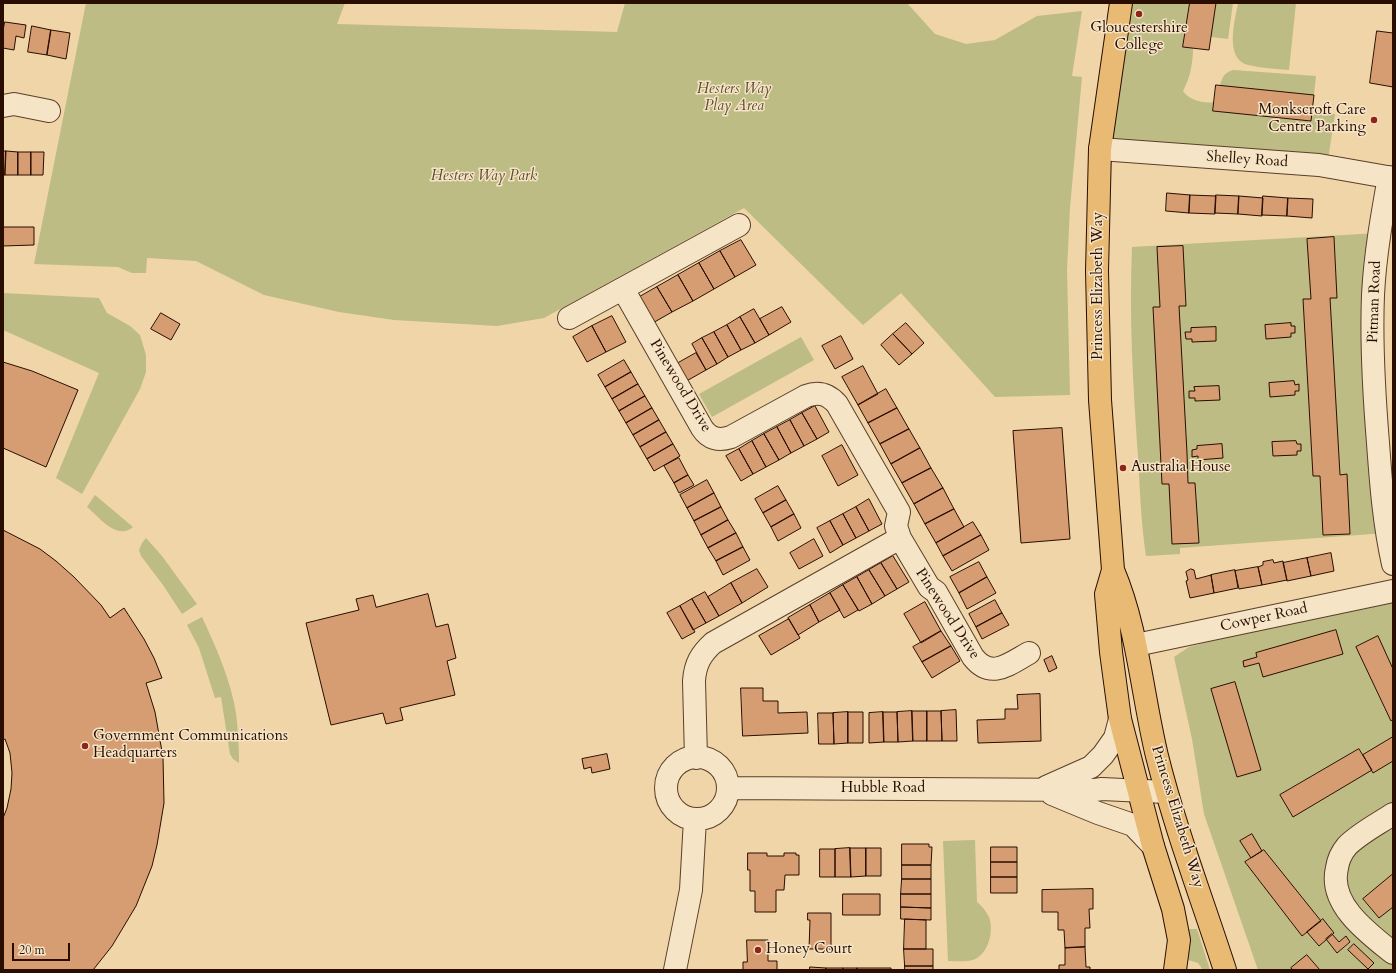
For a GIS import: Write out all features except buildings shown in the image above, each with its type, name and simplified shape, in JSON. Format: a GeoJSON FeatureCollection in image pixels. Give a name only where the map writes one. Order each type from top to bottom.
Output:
{"type":"FeatureCollection","features":[{"type":"Feature","properties":{"kind":"main road","name":"Princess Elizabeth Way"},"geometry":{"type":"LineString","coordinates":[[1121,3],[1100,149],[1097,271],[1100,400],[1113,570],[1122,591],[1136,645],[1152,735],[1166,792],[1224,970]]}},
{"type":"Feature","properties":{"kind":"main road","name":"Princess Elizabeth Way"},"geometry":{"type":"LineString","coordinates":[[1113,570],[1106,594],[1111,652],[1120,719],[1138,791],[1139,819],[1153,846],[1173,909],[1179,940],[1175,970]]}},
{"type":"Feature","properties":{"kind":"street"},"geometry":{"type":"LineString","coordinates":[[3,106],[14,104],[50,111]]}},
{"type":"Feature","properties":{"kind":"street","name":"Shelley Road"},"geometry":{"type":"LineString","coordinates":[[1100,149],[1319,165],[1391,178]]}},
{"type":"Feature","properties":{"kind":"street","name":"Pitman Road"},"geometry":{"type":"LineString","coordinates":[[1391,178],[1379,234],[1373,295],[1373,377],[1385,426],[1386,533],[1393,564]]}},
{"type":"Feature","properties":{"kind":"street"},"geometry":{"type":"LineString","coordinates":[[569,318],[739,225]]}},
{"type":"Feature","properties":{"kind":"street","name":"Pinewood Drive"},"geometry":{"type":"LineString","coordinates":[[623,289],[702,428],[709,436],[720,440],[731,437],[812,394],[824,394],[833,399],[899,512],[896,526],[900,538],[929,587],[936,592],[978,664],[985,668],[1000,668],[1029,653]]}},
{"type":"Feature","properties":{"kind":"street"},"geometry":{"type":"LineString","coordinates":[[696,758],[694,681],[695,670],[705,650],[713,642],[900,538]]}},
{"type":"Feature","properties":{"kind":"street","name":"Cowper Road"},"geometry":{"type":"LineString","coordinates":[[1136,645],[1393,591]]}},
{"type":"Feature","properties":{"kind":"street","name":"Hubble Road"},"geometry":{"type":"LineString","coordinates":[[1039,790],[1091,767],[1103,755],[1115,738],[1120,719]]}},
{"type":"Feature","properties":{"kind":"street"},"geometry":{"type":"LineString","coordinates":[[696,758],[706,759],[714,763],[722,770],[726,778],[728,788],[726,798],[721,807],[714,814],[705,818],[695,819],[686,817],[674,809],[667,797],[666,788],[672,770],[678,764],[687,759],[696,758]]}},
{"type":"Feature","properties":{"kind":"street","name":"Hubble Road"},"geometry":{"type":"LineString","coordinates":[[728,788],[1102,789],[1166,792]]}},
{"type":"Feature","properties":{"kind":"street","name":"Hubble Road"},"geometry":{"type":"LineString","coordinates":[[1039,790],[1098,813],[1139,819]]}},
{"type":"Feature","properties":{"kind":"street"},"geometry":{"type":"LineString","coordinates":[[1139,819],[1166,792]]}},
{"type":"Feature","properties":{"kind":"street"},"geometry":{"type":"LineString","coordinates":[[1393,814],[1347,847],[1338,862],[1335,876],[1337,891],[1344,905],[1357,922],[1393,953]]}},
{"type":"Feature","properties":{"kind":"street"},"geometry":{"type":"LineString","coordinates":[[675,970],[691,890],[695,819]]}},
{"type":"Feature","properties":{"kind":"green space","name":"Hesters Way Park"},"geometry":{"type":"Polygon","coordinates":[[[86,3],[345,3],[337,24],[617,32],[625,3],[907,3],[935,34],[966,44],[995,40],[1037,16],[1082,11],[1072,76],[1082,77],[1070,207],[1067,270],[1070,395],[995,397],[901,293],[863,325],[744,208],[544,318],[497,326],[394,320],[339,312],[264,295],[196,261],[147,258],[146,273],[132,273],[118,267],[34,264],[86,3]]]}},
{"type":"Feature","properties":{"kind":"green space"},"geometry":{"type":"Polygon","coordinates":[[[1121,3],[1190,3],[1183,46],[1193,48],[1191,70],[1183,91],[1189,97],[1197,101],[1214,102],[1213,111],[1311,121],[1312,114],[1335,114],[1327,166],[1100,149],[1121,3]]]}},
{"type":"Feature","properties":{"kind":"green space"},"geometry":{"type":"Polygon","coordinates":[[[1216,3],[1233,3],[1228,39],[1211,37],[1216,3]]]}},
{"type":"Feature","properties":{"kind":"green space"},"geometry":{"type":"Polygon","coordinates":[[[1238,3],[1296,3],[1289,70],[1248,65],[1241,61],[1236,55],[1233,47],[1233,38],[1238,3]]]}},
{"type":"Feature","properties":{"kind":"green space"},"geometry":{"type":"Polygon","coordinates":[[[1233,70],[1316,76],[1314,95],[1220,86],[1227,72],[1233,70]]]}},
{"type":"Feature","properties":{"kind":"green space"},"geometry":{"type":"Polygon","coordinates":[[[1379,233],[1386,533],[1180,548],[1180,554],[1146,556],[1141,506],[1133,378],[1131,325],[1132,247],[1379,233]],[[1334,237],[1307,239],[1311,299],[1303,300],[1313,476],[1320,476],[1323,535],[1350,533],[1347,474],[1340,475],[1330,298],[1337,297],[1334,237]],[[1183,246],[1157,247],[1160,307],[1153,308],[1162,484],[1169,484],[1198,542],[1195,483],[1188,483],[1179,306],[1186,305],[1183,246]]]}},
{"type":"Feature","properties":{"kind":"green space"},"geometry":{"type":"Polygon","coordinates":[[[3,293],[99,298],[107,313],[130,326],[140,335],[146,355],[146,372],[140,389],[82,494],[56,478],[99,373],[3,330],[3,293]]]}},
{"type":"Feature","properties":{"kind":"green space"},"geometry":{"type":"Polygon","coordinates":[[[801,337],[814,360],[712,417],[699,394],[801,337]]]}},
{"type":"Feature","properties":{"kind":"green space"},"geometry":{"type":"Polygon","coordinates":[[[95,495],[133,527],[127,531],[121,531],[108,526],[87,507],[95,495]]]}},
{"type":"Feature","properties":{"kind":"green space"},"geometry":{"type":"Polygon","coordinates":[[[146,538],[162,556],[197,604],[182,614],[163,585],[141,556],[139,550],[146,538]]]}},
{"type":"Feature","properties":{"kind":"green space"},"geometry":{"type":"Polygon","coordinates":[[[1393,592],[1393,669],[1378,637],[1356,647],[1393,725],[1393,737],[1363,755],[1359,749],[1280,795],[1293,817],[1372,770],[1393,761],[1393,874],[1363,900],[1379,918],[1393,907],[1393,970],[1258,970],[1204,814],[1192,739],[1174,657],[1189,647],[1393,592]],[[1343,654],[1257,657],[1243,661],[1245,667],[1259,663],[1263,677],[1343,654]],[[1235,682],[1211,689],[1238,777],[1261,770],[1235,682]],[[1252,834],[1241,841],[1251,858],[1245,862],[1302,936],[1307,932],[1319,946],[1326,939],[1337,953],[1350,943],[1346,936],[1339,942],[1332,934],[1334,933],[1323,920],[1321,921],[1264,850],[1262,851],[1252,834]]]}},
{"type":"Feature","properties":{"kind":"green space"},"geometry":{"type":"Polygon","coordinates":[[[202,617],[213,640],[231,689],[236,713],[239,763],[233,759],[230,754],[221,697],[215,698],[199,648],[187,625],[202,617]]]}},
{"type":"Feature","properties":{"kind":"green space"},"geometry":{"type":"Polygon","coordinates":[[[975,840],[977,902],[989,917],[991,929],[989,942],[983,953],[973,960],[948,961],[943,841],[975,840]]]}},
{"type":"Feature","properties":{"kind":"green space"},"geometry":{"type":"Polygon","coordinates":[[[1188,929],[1197,929],[1210,970],[1203,970],[1198,963],[1188,960],[1190,937],[1188,929]]]}},
{"type":"Feature","properties":{"kind":"place","name":"Gloucestershire College"},"geometry":{"type":"Point","coordinates":[1139,14]}},
{"type":"Feature","properties":{"kind":"place","name":"Monkscroft Care Centre Parking"},"geometry":{"type":"Point","coordinates":[1374,120]}},
{"type":"Feature","properties":{"kind":"place","name":"Australia House"},"geometry":{"type":"Point","coordinates":[1123,468]}},
{"type":"Feature","properties":{"kind":"place","name":"Government Communications Headquarters"},"geometry":{"type":"Point","coordinates":[85,746]}},
{"type":"Feature","properties":{"kind":"place","name":"Honey Court"},"geometry":{"type":"Point","coordinates":[758,950]}},
{"type":"Feature","properties":{"kind":"park label","name":"Hesters Way Play Area"},"geometry":{"type":"Point","coordinates":[734,98]}}]}
